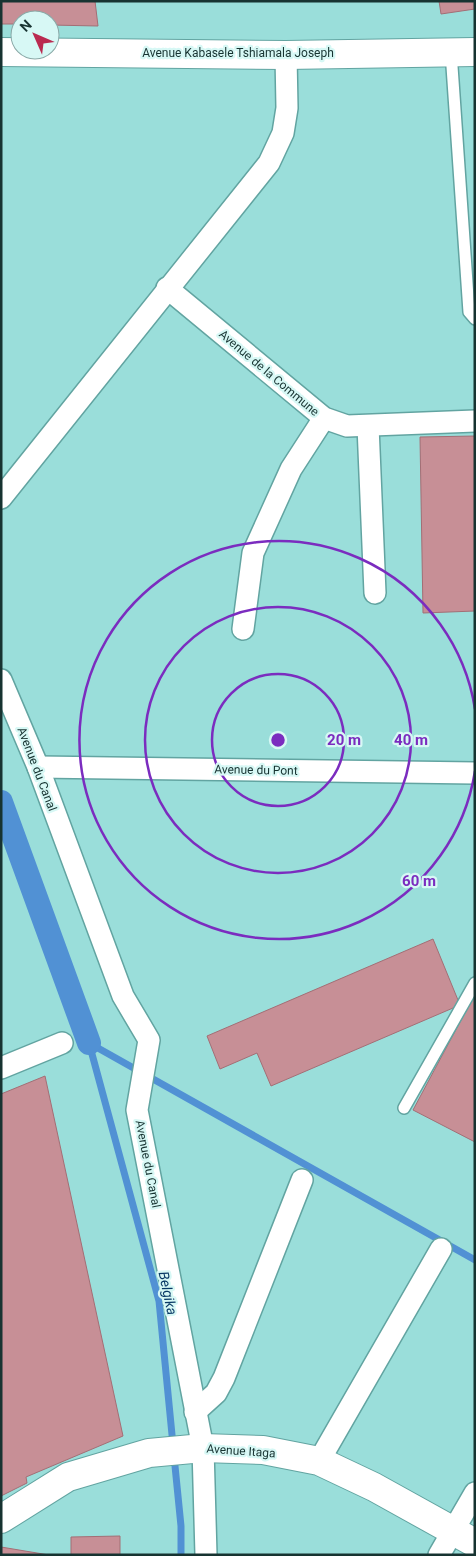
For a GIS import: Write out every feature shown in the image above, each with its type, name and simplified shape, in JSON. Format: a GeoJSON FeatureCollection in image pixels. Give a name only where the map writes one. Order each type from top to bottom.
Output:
{"type":"FeatureCollection","features":[{"type":"Feature","properties":{"kind":"street","name":"Avenue Kabasele Tshiamala Joseph"},"geometry":{"type":"LineString","coordinates":[[1,52],[286,54],[463,52]]}},
{"type":"Feature","properties":{"kind":"street"},"geometry":{"type":"LineString","coordinates":[[1,498],[269,162],[283,133],[287,108],[286,54]]}},
{"type":"Feature","properties":{"kind":"street","name":"Avenue de la Commune"},"geometry":{"type":"LineString","coordinates":[[167,288],[324,418],[347,426],[475,421]]}},
{"type":"Feature","properties":{"kind":"street"},"geometry":{"type":"LineString","coordinates":[[243,629],[253,553],[291,469],[324,418]]}},
{"type":"Feature","properties":{"kind":"street"},"geometry":{"type":"LineString","coordinates":[[368,426],[375,593]]}},
{"type":"Feature","properties":{"kind":"street","name":"Avenue du Canal"},"geometry":{"type":"LineString","coordinates":[[1,680],[38,767],[122,996],[149,1040],[137,1110],[195,1412],[196,1449],[206,1555]]}},
{"type":"Feature","properties":{"kind":"street","name":"Avenue du Pont"},"geometry":{"type":"LineString","coordinates":[[38,767],[475,772]]}},
{"type":"Feature","properties":{"kind":"street"},"geometry":{"type":"LineString","coordinates":[[1,1068],[62,1042]]}},
{"type":"Feature","properties":{"kind":"street"},"geometry":{"type":"LineString","coordinates":[[195,1412],[216,1393],[224,1378],[302,1180]]}},
{"type":"Feature","properties":{"kind":"street"},"geometry":{"type":"LineString","coordinates":[[319,1461],[441,1249]]}},
{"type":"Feature","properties":{"kind":"street","name":"Avenue Itaga"},"geometry":{"type":"LineString","coordinates":[[1,1519],[68,1477],[149,1453],[196,1449],[263,1450],[319,1461],[374,1486],[464,1537]]}},
{"type":"Feature","properties":{"kind":"street"},"geometry":{"type":"LineString","coordinates":[[439,1555],[464,1537],[475,1493]]}},
{"type":"Feature","properties":{"kind":"lane"},"geometry":{"type":"LineString","coordinates":[[463,52],[469,312],[475,319]]}},
{"type":"Feature","properties":{"kind":"lane"},"geometry":{"type":"LineString","coordinates":[[404,1108],[475,983]]}},
{"type":"Feature","properties":{"kind":"building"},"geometry":{"type":"Polygon","coordinates":[[[1,1],[95,1],[98,26],[60,25],[60,10],[10,10],[10,24],[1,24],[1,1]]]}},
{"type":"Feature","properties":{"kind":"building"},"geometry":{"type":"Polygon","coordinates":[[[439,1],[475,1],[475,9],[441,14],[439,1]]]}},
{"type":"Feature","properties":{"kind":"building"},"geometry":{"type":"Polygon","coordinates":[[[475,436],[475,611],[423,613],[420,437],[475,436]]]}},
{"type":"Feature","properties":{"kind":"building"},"geometry":{"type":"Polygon","coordinates":[[[433,939],[460,1005],[271,1086],[257,1053],[220,1069],[207,1036],[433,939]]]}},
{"type":"Feature","properties":{"kind":"building"},"geometry":{"type":"Polygon","coordinates":[[[475,994],[475,1142],[413,1110],[475,994]]]}},
{"type":"Feature","properties":{"kind":"building"},"geometry":{"type":"Polygon","coordinates":[[[45,1076],[123,1436],[26,1477],[27,1483],[1,1496],[1,1094],[45,1076]]]}},
{"type":"Feature","properties":{"kind":"building"},"geometry":{"type":"Polygon","coordinates":[[[120,1536],[120,1555],[71,1555],[71,1537],[120,1536]]]}},
{"type":"Feature","properties":{"kind":"building"},"geometry":{"type":"Polygon","coordinates":[[[1,1547],[49,1555],[1,1555],[1,1547]]]}},
{"type":"Feature","properties":{"kind":"waterway"},"geometry":{"type":"LineString","coordinates":[[1,802],[89,1043]]}},
{"type":"Feature","properties":{"kind":"waterway","name":"Belgika"},"geometry":{"type":"LineString","coordinates":[[89,1043],[159,1301],[173,1445]]}},
{"type":"Feature","properties":{"kind":"waterway"},"geometry":{"type":"LineString","coordinates":[[89,1043],[475,1260]]}},
{"type":"Feature","properties":{"kind":"waterway","name":"Belgika"},"geometry":{"type":"LineString","coordinates":[[174,1456],[181,1526],[181,1555]]}}]}
